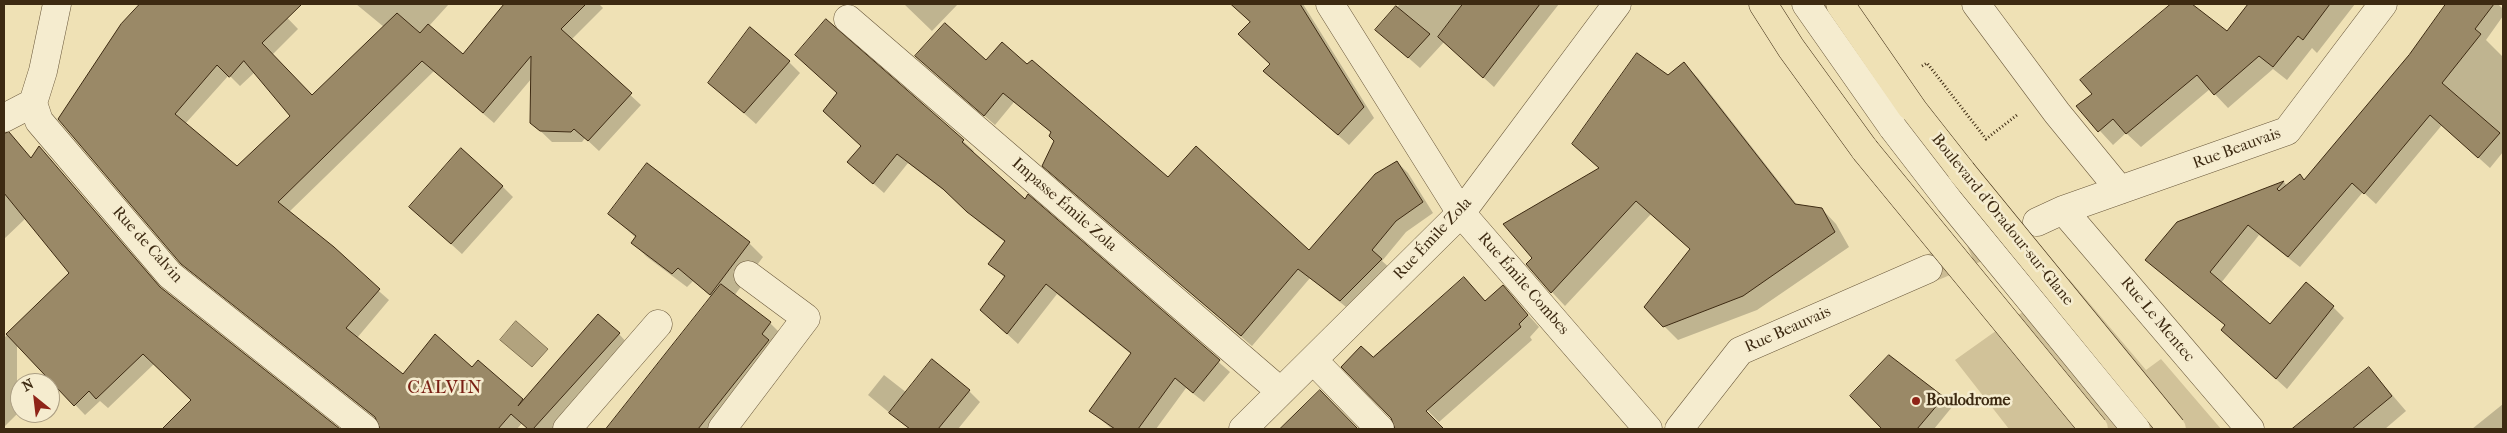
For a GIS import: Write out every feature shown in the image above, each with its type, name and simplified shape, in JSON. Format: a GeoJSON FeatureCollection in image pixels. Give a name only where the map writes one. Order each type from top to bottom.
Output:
{"type":"FeatureCollection","features":[{"type":"Feature","properties":{"kind":"main road"},"geometry":{"type":"LineString","coordinates":[[1763,4],[1791,48],[1865,150],[2094,429]]}},
{"type":"Feature","properties":{"kind":"main road","name":"Boulevard d'Oradour-sur-Glane"},"geometry":{"type":"LineString","coordinates":[[1840,4],[1914,111],[2172,429]]}},
{"type":"Feature","properties":{"kind":"street"},"geometry":{"type":"LineString","coordinates":[[4,118],[34,103],[58,4]]}},
{"type":"Feature","properties":{"kind":"street","name":"Rue Émile Combes"},"geometry":{"type":"LineString","coordinates":[[1330,4],[1461,213],[1648,429]]}},
{"type":"Feature","properties":{"kind":"street","name":"Rue Émile Zola"},"geometry":{"type":"LineString","coordinates":[[1243,429],[1280,391],[1314,361],[1461,213],[1617,4]]}},
{"type":"Feature","properties":{"kind":"street","name":"Boulevard d'Oradour-sur-Glane"},"geometry":{"type":"LineString","coordinates":[[1806,4],[1893,128],[1950,202],[2136,429]]}},
{"type":"Feature","properties":{"kind":"street"},"geometry":{"type":"LineString","coordinates":[[1976,4],[2058,113],[2120,190]]}},
{"type":"Feature","properties":{"kind":"street","name":"Rue Beauvais"},"geometry":{"type":"LineString","coordinates":[[2038,222],[2063,210],[2287,131],[2383,4]]}},
{"type":"Feature","properties":{"kind":"street","name":"Impasse Émile Zola"},"geometry":{"type":"LineString","coordinates":[[848,19],[1280,391]]}},
{"type":"Feature","properties":{"kind":"street","name":"Rue de Calvin"},"geometry":{"type":"LineString","coordinates":[[34,103],[39,121],[170,275],[365,429]]}},
{"type":"Feature","properties":{"kind":"street","name":"Rue Le Mentec"},"geometry":{"type":"LineString","coordinates":[[2063,210],[2250,429]]}},
{"type":"Feature","properties":{"kind":"street","name":"Rue Beauvais"},"geometry":{"type":"LineString","coordinates":[[1678,429],[1740,351],[1928,269]]}},
{"type":"Feature","properties":{"kind":"street"},"geometry":{"type":"LineString","coordinates":[[722,429],[806,318],[748,275]]}},
{"type":"Feature","properties":{"kind":"street"},"geometry":{"type":"LineString","coordinates":[[567,429],[658,324]]}},
{"type":"Feature","properties":{"kind":"street"},"geometry":{"type":"LineString","coordinates":[[1314,361],[1380,429]]}},
{"type":"Feature","properties":{"kind":"path"},"geometry":{"type":"LineString","coordinates":[[1926,63],[1986,139],[2025,109]]}},
{"type":"Feature","properties":{"kind":"shaded area"},"geometry":{"type":"Polygon","coordinates":[[[2069,279],[2146,370],[2161,359],[2221,429],[2009,429],[1955,360],[2069,279]]]}},
{"type":"Feature","properties":{"kind":"shaded area"},"geometry":{"type":"Polygon","coordinates":[[[516,321],[548,349],[532,367],[500,340],[516,321]]]}},
{"type":"Feature","properties":{"kind":"building"},"geometry":{"type":"Polygon","coordinates":[[[140,4],[302,4],[262,43],[312,95],[397,13],[420,33],[428,24],[463,54],[504,4],[586,4],[561,29],[632,93],[588,141],[574,129],[571,132],[540,131],[530,123],[531,56],[483,113],[422,61],[278,202],[334,247],[380,289],[346,328],[403,374],[435,334],[472,367],[478,360],[523,399],[518,406],[598,314],[620,333],[533,429],[528,429],[511,414],[498,429],[380,429],[375,417],[181,264],[58,119],[121,24],[140,4]],[[244,61],[229,77],[217,65],[175,114],[237,166],[290,116],[244,61]]]}},
{"type":"Feature","properties":{"kind":"building"},"geometry":{"type":"Polygon","coordinates":[[[1231,4],[1300,4],[1364,107],[1338,135],[1263,71],[1270,64],[1238,34],[1250,22],[1231,4]]]}},
{"type":"Feature","properties":{"kind":"building"},"geometry":{"type":"Polygon","coordinates":[[[1463,4],[1540,4],[1483,78],[1438,37],[1463,4]]]}},
{"type":"Feature","properties":{"kind":"building"},"geometry":{"type":"Polygon","coordinates":[[[2171,4],[2192,4],[2227,31],[2248,4],[2330,4],[2303,40],[2298,36],[2273,67],[2259,56],[2214,95],[2197,75],[2126,134],[2113,119],[2098,132],[2076,106],[2092,94],[2080,80],[2171,4]]]}},
{"type":"Feature","properties":{"kind":"building"},"geometry":{"type":"Polygon","coordinates":[[[2446,4],[2494,4],[2475,29],[2481,34],[2442,83],[2500,133],[2478,158],[2430,115],[2364,194],[2352,183],[2288,257],[2248,225],[2210,272],[2270,324],[2306,282],[2334,306],[2276,379],[2221,330],[2225,325],[2145,260],[2177,222],[2284,181],[2277,189],[2279,191],[2300,174],[2304,180],[2409,55],[2446,4]]]}},
{"type":"Feature","properties":{"kind":"building"},"geometry":{"type":"Polygon","coordinates":[[[1396,6],[1430,34],[1408,58],[1375,30],[1396,6]]]}},
{"type":"Feature","properties":{"kind":"building"},"geometry":{"type":"Polygon","coordinates":[[[826,19],[964,140],[962,142],[1025,199],[1028,194],[1220,360],[1193,393],[1175,378],[1138,429],[1115,429],[1089,411],[1131,353],[1046,284],[1007,334],[980,310],[1005,276],[988,264],[1005,241],[967,212],[943,189],[897,154],[873,184],[847,162],[861,146],[823,111],[837,93],[795,55],[826,19]]]}},
{"type":"Feature","properties":{"kind":"building"},"geometry":{"type":"Polygon","coordinates":[[[945,23],[986,60],[1002,42],[1027,64],[1032,60],[1168,177],[1196,146],[1309,250],[1375,174],[1397,161],[1423,202],[1396,221],[1372,250],[1382,259],[1340,301],[1298,269],[1241,336],[1042,166],[1054,141],[1049,136],[1051,132],[1003,93],[984,116],[915,56],[945,23]]]}},
{"type":"Feature","properties":{"kind":"building"},"geometry":{"type":"Polygon","coordinates":[[[750,27],[790,61],[744,113],[708,83],[750,27]]]}},
{"type":"Feature","properties":{"kind":"building"},"geometry":{"type":"Polygon","coordinates":[[[1637,53],[1668,75],[1684,62],[1795,204],[1822,208],[1835,232],[1743,296],[1663,327],[1644,307],[1690,249],[1636,201],[1551,293],[1526,264],[1532,258],[1503,224],[1599,168],[1572,144],[1637,53]]]}},
{"type":"Feature","properties":{"kind":"building"},"geometry":{"type":"Polygon","coordinates":[[[9,132],[31,158],[39,146],[160,287],[340,429],[162,429],[191,400],[143,354],[96,399],[89,391],[74,406],[60,391],[60,373],[43,373],[6,334],[69,273],[4,193],[4,134],[9,132]]]}},
{"type":"Feature","properties":{"kind":"building"},"geometry":{"type":"Polygon","coordinates":[[[461,148],[503,186],[451,244],[409,207],[461,148]]]}},
{"type":"Feature","properties":{"kind":"building"},"geometry":{"type":"Polygon","coordinates":[[[647,163],[750,242],[710,295],[678,268],[672,274],[631,243],[636,236],[608,214],[647,163]]]}},
{"type":"Feature","properties":{"kind":"building"},"geometry":{"type":"Polygon","coordinates":[[[1464,277],[1485,301],[1503,285],[1528,315],[1519,324],[1521,327],[1426,411],[1444,429],[1395,429],[1391,418],[1341,367],[1361,346],[1373,357],[1464,277]]]}},
{"type":"Feature","properties":{"kind":"building"},"geometry":{"type":"Polygon","coordinates":[[[721,284],[771,322],[762,334],[769,340],[698,429],[606,429],[721,284]]]}},
{"type":"Feature","properties":{"kind":"building"},"geometry":{"type":"Polygon","coordinates":[[[1889,355],[1944,397],[1917,429],[1882,429],[1850,396],[1889,355]]]}},
{"type":"Feature","properties":{"kind":"building"},"geometry":{"type":"Polygon","coordinates":[[[932,359],[970,390],[938,429],[910,429],[889,413],[932,359]]]}},
{"type":"Feature","properties":{"kind":"building"},"geometry":{"type":"Polygon","coordinates":[[[2369,367],[2392,396],[2352,429],[2292,429],[2369,367]]]}},
{"type":"Feature","properties":{"kind":"building"},"geometry":{"type":"Polygon","coordinates":[[[1320,390],[1358,429],[1280,429],[1320,390]]]}},
{"type":"Feature","properties":{"kind":"tunnel"},"geometry":{"type":"LineString","coordinates":[[1931,268],[2007,235]]}},
{"type":"Feature","properties":{"kind":"place","name":"Boulodrome"},"geometry":{"type":"Point","coordinates":[1916,401]}},
{"type":"Feature","properties":{"kind":"district","name":"CALVIN"},"geometry":{"type":"Point","coordinates":[445,388]}}]}
